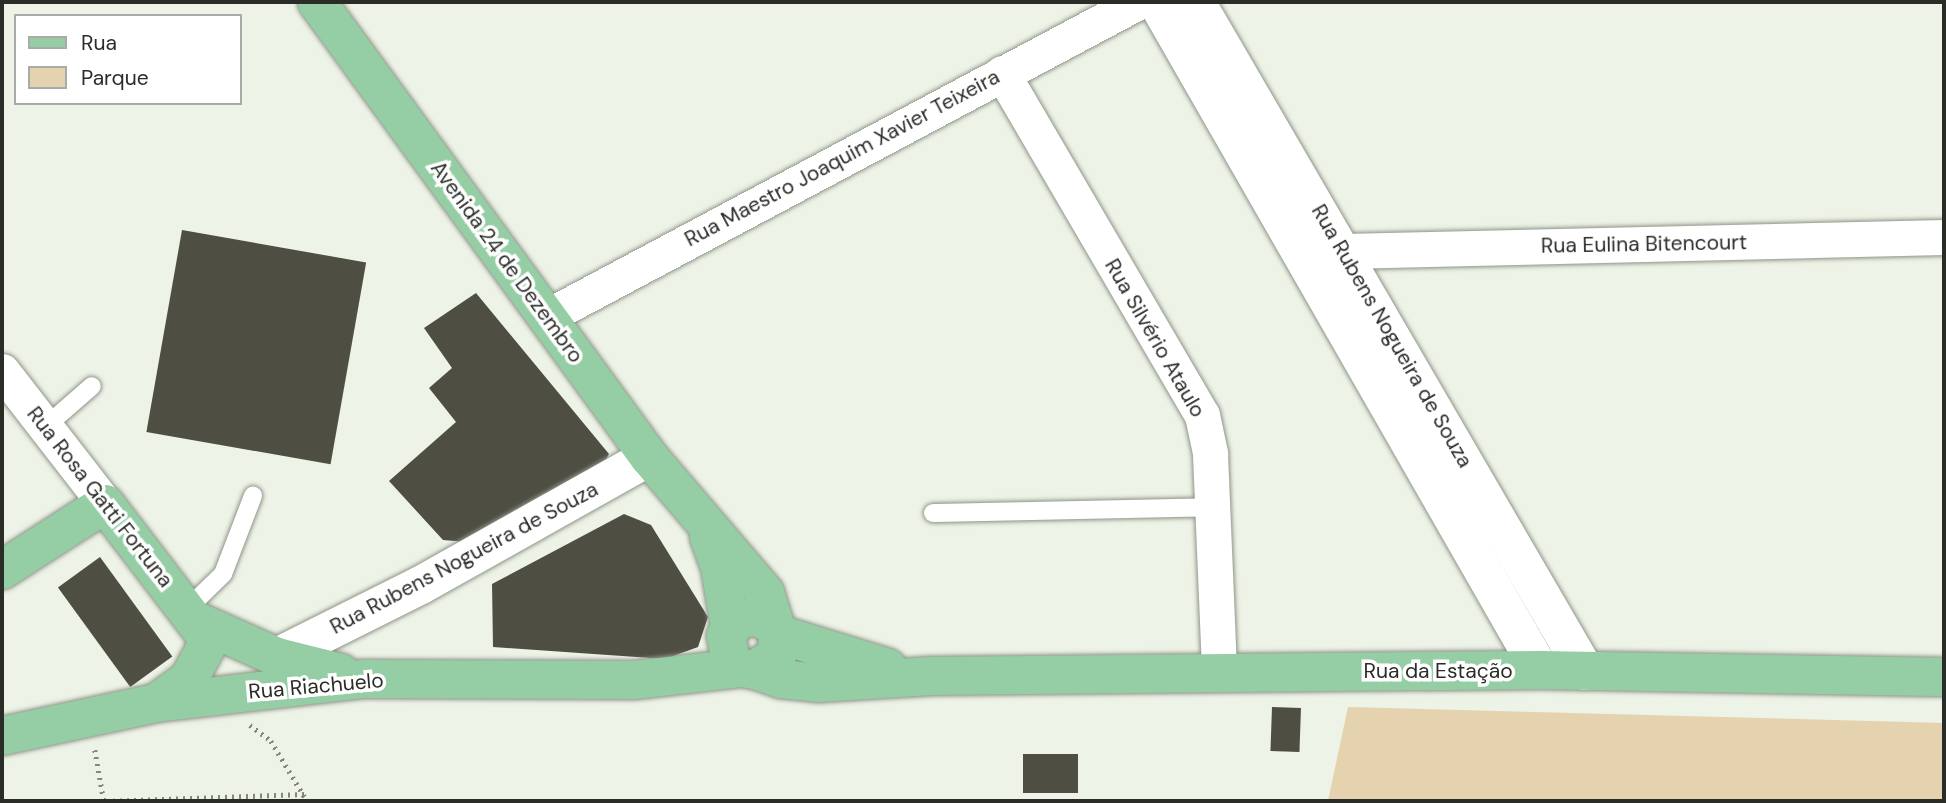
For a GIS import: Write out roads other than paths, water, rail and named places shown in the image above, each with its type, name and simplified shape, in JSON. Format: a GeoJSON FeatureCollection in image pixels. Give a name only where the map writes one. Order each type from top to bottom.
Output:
{"type":"FeatureCollection","features":[{"type":"Feature","properties":{"kind":"main road","name":"Avenida 24 de Dezembro"},"geometry":{"type":"LineString","coordinates":[[317,2],[649,457],[765,593],[775,629]]}},
{"type":"Feature","properties":{"kind":"main road"},"geometry":{"type":"LineString","coordinates":[[2,570],[105,504]]}},
{"type":"Feature","properties":{"kind":"main road","name":"Rua Rosa Gatti Fortuna"},"geometry":{"type":"LineString","coordinates":[[105,504],[193,615]]}},
{"type":"Feature","properties":{"kind":"main road","name":"Avenida 24 de Dezembro"},"geometry":{"type":"LineString","coordinates":[[703,519],[720,567],[738,650]]}},
{"type":"Feature","properties":{"kind":"main road"},"geometry":{"type":"LineString","coordinates":[[193,615],[277,657],[363,679]]}},
{"type":"Feature","properties":{"kind":"main road"},"geometry":{"type":"LineString","coordinates":[[156,703],[189,679],[200,663],[206,647],[193,615]]}},
{"type":"Feature","properties":{"kind":"main road","name":"Rua da Estação"},"geometry":{"type":"LineString","coordinates":[[932,676],[869,664],[775,629],[756,616],[738,650],[781,679],[818,683],[932,676],[1540,670],[1944,677]]}},
{"type":"Feature","properties":{"kind":"main road","name":"Rua Riachuelo"},"geometry":{"type":"LineString","coordinates":[[2,736],[156,703],[363,679],[634,680],[685,669],[738,650]]}},
{"type":"Feature","properties":{"kind":"street","name":"Rua Maestro Joaquim Xavier Teixeira"},"geometry":{"type":"LineString","coordinates":[[546,317],[1138,2]]}},
{"type":"Feature","properties":{"kind":"street","name":"Rua Rubens Nogueira de Souza"},"geometry":{"type":"LineString","coordinates":[[1157,2],[1307,259],[1540,670]]}},
{"type":"Feature","properties":{"kind":"street","name":"Rua Rubens Nogueira de Souza"},"geometry":{"type":"LineString","coordinates":[[1196,2],[1344,251],[1585,671]]}},
{"type":"Feature","properties":{"kind":"street","name":"Rua Silvério Ataulo"},"geometry":{"type":"LineString","coordinates":[[1002,73],[1202,415],[1214,507],[1219,672]]}},
{"type":"Feature","properties":{"kind":"street","name":"Rua Eulina Bitencourt"},"geometry":{"type":"LineString","coordinates":[[1307,259],[1344,251],[1944,237]]}},
{"type":"Feature","properties":{"kind":"street","name":"Rua Rosa Gatti Fortuna"},"geometry":{"type":"LineString","coordinates":[[2,371],[105,504]]}},
{"type":"Feature","properties":{"kind":"street","name":"Rua Rubens Nogueira de Souza"},"geometry":{"type":"LineString","coordinates":[[277,657],[421,585],[649,457]]}},
{"type":"Feature","properties":{"kind":"lane"},"geometry":{"type":"LineString","coordinates":[[45,427],[92,386]]}},
{"type":"Feature","properties":{"kind":"lane"},"geometry":{"type":"LineString","coordinates":[[193,615],[223,574],[253,496]]}},
{"type":"Feature","properties":{"kind":"lane"},"geometry":{"type":"LineString","coordinates":[[933,513],[1214,507]]}}]}
